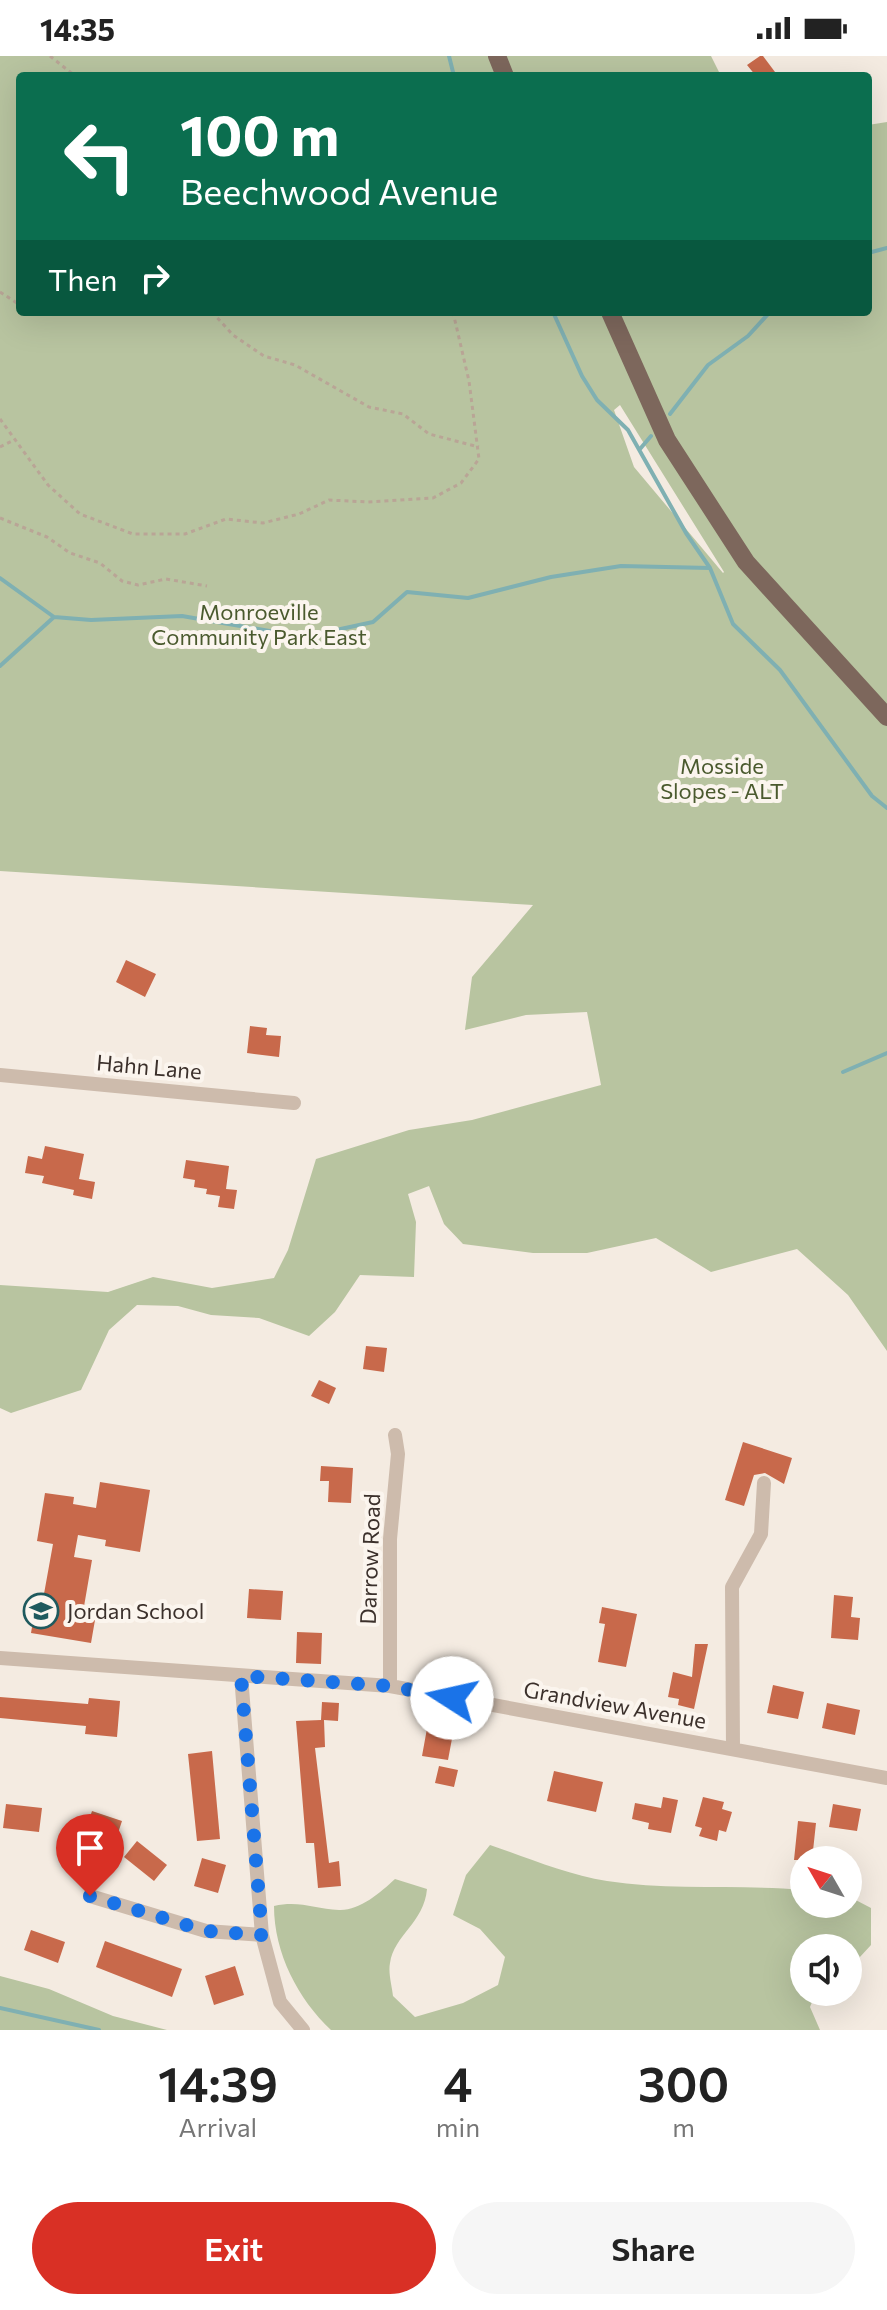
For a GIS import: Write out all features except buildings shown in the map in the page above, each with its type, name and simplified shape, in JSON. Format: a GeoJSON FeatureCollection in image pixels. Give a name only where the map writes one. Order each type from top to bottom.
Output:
{"type":"FeatureCollection","features":[{"type":"Feature","properties":{"kind":"main road"},"geometry":{"type":"LineString","coordinates":[[612,316],[667,440],[746,562],[887,717]]}},
{"type":"Feature","properties":{"kind":"street","name":"Hahn Lane"},"geometry":{"type":"LineString","coordinates":[[0,1075],[294,1103]]}},
{"type":"Feature","properties":{"kind":"street","name":"Darrow Road"},"geometry":{"type":"LineString","coordinates":[[390,1686],[388,1583],[398,1454],[395,1435]]}},
{"type":"Feature","properties":{"kind":"street"},"geometry":{"type":"LineString","coordinates":[[733,1749],[732,1587],[761,1534],[764,1483]]}},
{"type":"Feature","properties":{"kind":"street","name":"Grandview Avenue"},"geometry":{"type":"LineString","coordinates":[[0,1658],[390,1686],[887,1778]]}},
{"type":"Feature","properties":{"kind":"street"},"geometry":{"type":"LineString","coordinates":[[241,1676],[262,1935],[280,2002],[303,2030]]}},
{"type":"Feature","properties":{"kind":"street"},"geometry":{"type":"LineString","coordinates":[[90,1896],[206,1931],[262,1935]]}},
{"type":"Feature","properties":{"kind":"path"},"geometry":{"type":"LineString","coordinates":[[50,56],[70,72]]}},
{"type":"Feature","properties":{"kind":"path"},"geometry":{"type":"LineString","coordinates":[[216,316],[233,335],[264,356],[295,365],[369,407],[403,414],[429,434],[479,447]]}},
{"type":"Feature","properties":{"kind":"path"},"geometry":{"type":"LineString","coordinates":[[0,419],[48,485],[80,514],[133,534],[185,534],[226,519],[263,523],[299,514],[329,500],[433,498],[461,483],[479,459],[454,316]]}},
{"type":"Feature","properties":{"kind":"path"},"geometry":{"type":"LineString","coordinates":[[0,447],[14,440]]}},
{"type":"Feature","properties":{"kind":"path"},"geometry":{"type":"LineString","coordinates":[[0,518],[47,537],[70,553],[100,563],[122,581],[138,585],[166,579],[207,586]]}},
{"type":"Feature","properties":{"kind":"green space"},"geometry":{"type":"Polygon","coordinates":[[[0,56],[711,56],[719,72],[16,72],[16,316],[872,316],[872,124],[887,122],[887,1351],[848,1295],[797,1249],[711,1272],[656,1238],[587,1253],[533,1253],[463,1244],[444,1224],[429,1186],[408,1194],[416,1222],[414,1277],[360,1275],[335,1312],[309,1336],[259,1318],[211,1315],[178,1306],[137,1305],[109,1330],[81,1390],[11,1413],[0,1408],[0,1285],[108,1292],[153,1277],[212,1288],[274,1278],[288,1250],[316,1159],[409,1130],[472,1120],[601,1085],[587,1012],[526,1015],[465,1030],[472,977],[533,905],[0,871],[0,56]],[[620,405],[614,410],[634,467],[723,573],[620,405]]]}},
{"type":"Feature","properties":{"kind":"green space"},"geometry":{"type":"Polygon","coordinates":[[[490,1845],[562,1870],[607,1881],[656,1886],[790,1889],[790,1918],[862,1918],[862,1903],[871,1908],[871,1945],[862,1955],[862,1934],[790,1934],[790,2006],[810,2006],[820,2030],[331,2030],[308,2004],[290,1974],[278,1941],[274,1906],[291,1904],[347,1910],[369,1900],[395,1879],[427,1889],[421,1911],[397,1944],[390,1967],[393,1996],[415,2017],[463,2003],[498,1985],[505,1957],[480,1929],[453,1915],[466,1875],[490,1845]]]}},
{"type":"Feature","properties":{"kind":"green space"},"geometry":{"type":"Polygon","coordinates":[[[0,1976],[49,1989],[113,2016],[167,2030],[0,2030],[0,1976]]]}},
{"type":"Feature","properties":{"kind":"waterway"},"geometry":{"type":"LineString","coordinates":[[449,56],[453,72]]}},
{"type":"Feature","properties":{"kind":"waterway"},"geometry":{"type":"LineString","coordinates":[[872,252],[887,248]]}},
{"type":"Feature","properties":{"kind":"waterway"},"geometry":{"type":"LineString","coordinates":[[555,316],[582,376],[597,400],[628,430],[686,533],[710,568],[733,624],[780,670],[872,796],[887,808]]}},
{"type":"Feature","properties":{"kind":"waterway"},"geometry":{"type":"LineString","coordinates":[[670,414],[708,365],[748,336],[766,316]]}},
{"type":"Feature","properties":{"kind":"waterway"},"geometry":{"type":"LineString","coordinates":[[640,449],[651,436]]}},
{"type":"Feature","properties":{"kind":"waterway"},"geometry":{"type":"LineString","coordinates":[[0,578],[54,617],[91,620],[182,616],[304,637],[373,622],[407,592],[468,598],[551,577],[621,566],[710,568]]}},
{"type":"Feature","properties":{"kind":"waterway"},"geometry":{"type":"LineString","coordinates":[[0,666],[54,617]]}},
{"type":"Feature","properties":{"kind":"waterway"},"geometry":{"type":"LineString","coordinates":[[843,1072],[887,1053]]}},
{"type":"Feature","properties":{"kind":"waterway"},"geometry":{"type":"LineString","coordinates":[[0,2008],[99,2030]]}},
{"type":"Feature","properties":{"kind":"place","name":"Jordan School"},"geometry":{"type":"Point","coordinates":[41,1611]}},
{"type":"Feature","properties":{"kind":"route"},"geometry":{"type":"LineString","coordinates":[[90,1896],[206,1931],[262,1935],[241,1676],[390,1686],[452,1698]]}},
{"type":"Feature","properties":{"kind":"park label","name":"Monroeville Community Park East"},"geometry":{"type":"Point","coordinates":[259,624]}},
{"type":"Feature","properties":{"kind":"park label","name":"Mosside Slopes - ALT"},"geometry":{"type":"Point","coordinates":[722,778]}}]}
